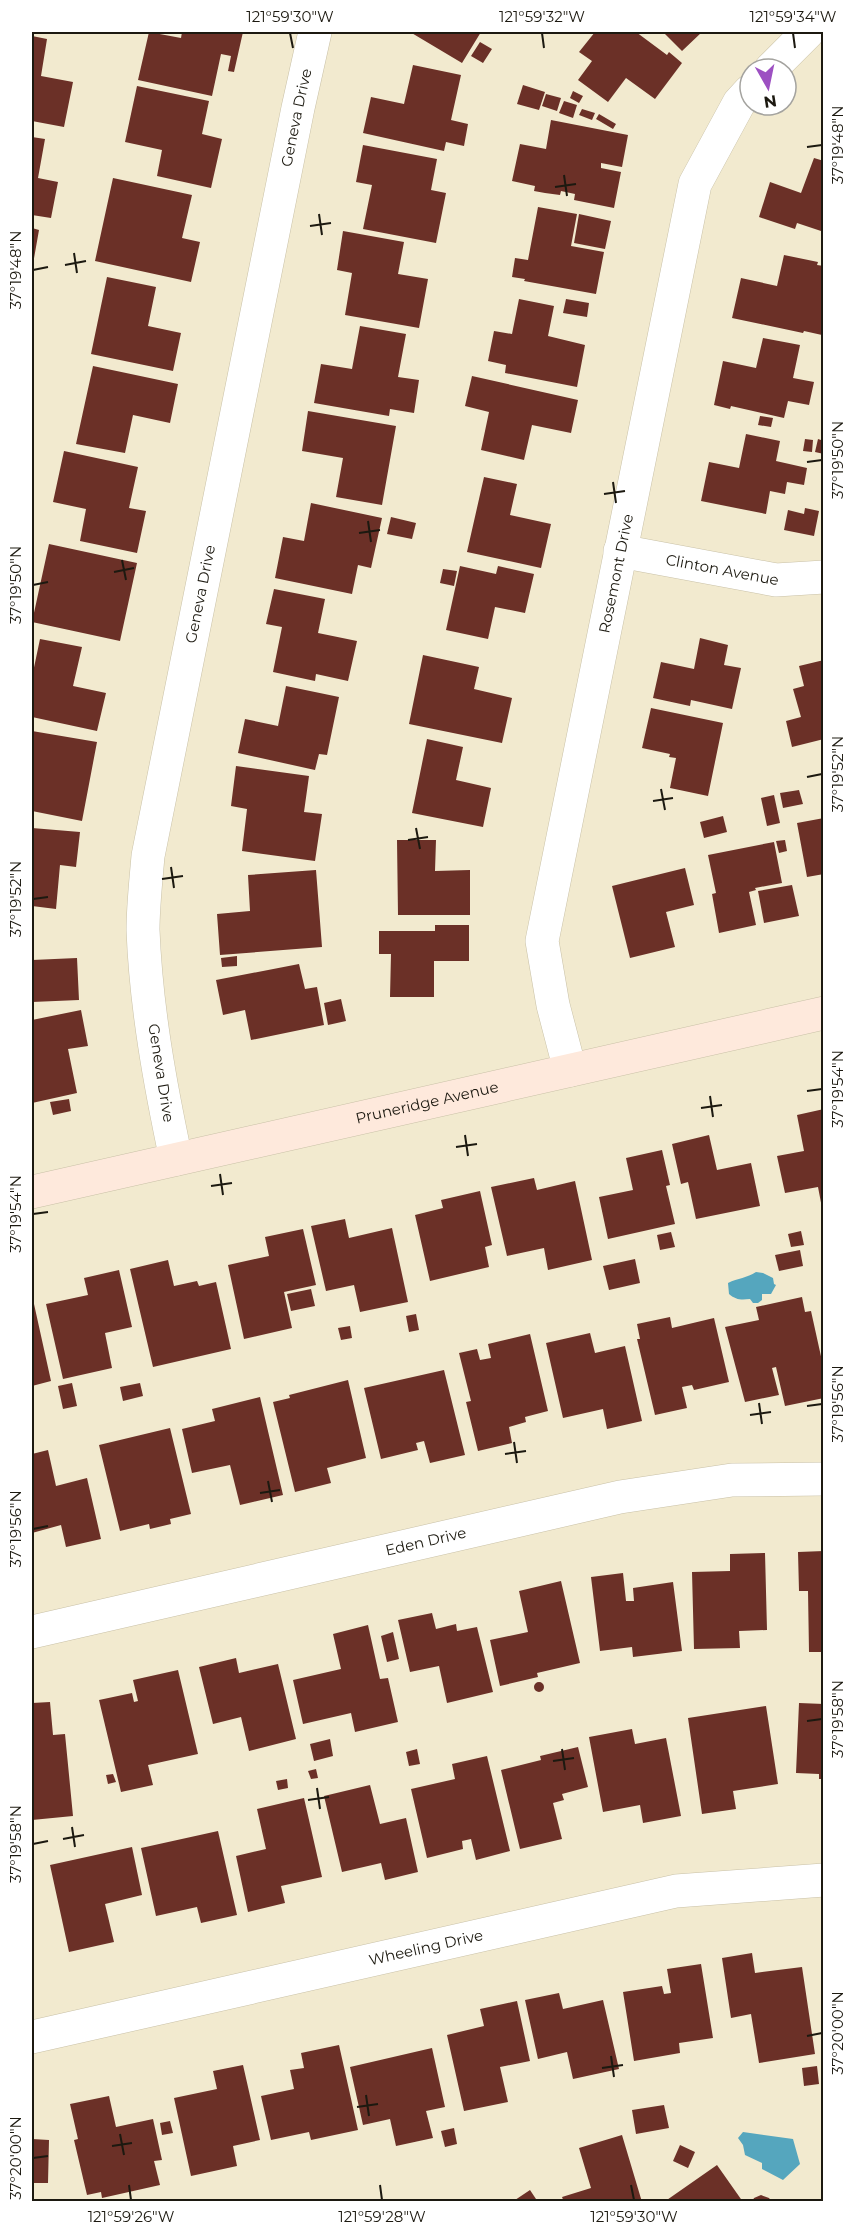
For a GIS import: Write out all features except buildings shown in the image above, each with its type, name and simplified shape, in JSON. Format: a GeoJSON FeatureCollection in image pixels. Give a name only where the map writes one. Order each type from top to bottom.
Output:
{"type":"FeatureCollection","features":[{"type":"Feature","properties":{"kind":"main road","name":"Pruneridge Avenue"},"geometry":{"type":"LineString","coordinates":[[32,1192],[824,1013]]}},
{"type":"Feature","properties":{"kind":"street","name":"Geneva Drive"},"geometry":{"type":"LineString","coordinates":[[176,1159],[161,1089],[149,996],[143,929],[148,856],[315,32]]}},
{"type":"Feature","properties":{"kind":"street"},"geometry":{"type":"LineString","coordinates":[[783,57],[808,32]]}},
{"type":"Feature","properties":{"kind":"street","name":"Rosemont Drive"},"geometry":{"type":"LineString","coordinates":[[570,1070],[553,1005],[542,941],[695,184],[738,104]]}},
{"type":"Feature","properties":{"kind":"street","name":"Clinton Avenue"},"geometry":{"type":"LineString","coordinates":[[620,551],[776,580],[824,577]]}},
{"type":"Feature","properties":{"kind":"street","name":"Eden Drive"},"geometry":{"type":"LineString","coordinates":[[32,1632],[620,1497],[732,1480],[824,1479]]}},
{"type":"Feature","properties":{"kind":"street","name":"Wheeling Drive"},"geometry":{"type":"LineString","coordinates":[[32,2037],[676,1891],[824,1880]]}},
{"type":"Feature","properties":{"kind":"water"},"geometry":{"type":"Polygon","coordinates":[[[756,1272],[773,1278],[776,1285],[771,1294],[762,1294],[762,1300],[753,1303],[750,1299],[739,1299],[729,1294],[728,1283],[756,1272]]]}},
{"type":"Feature","properties":{"kind":"water"},"geometry":{"type":"Polygon","coordinates":[[[743,2132],[793,2139],[800,2164],[783,2180],[762,2169],[762,2163],[745,2155],[743,2145],[738,2138],[743,2132]]]}}]}
